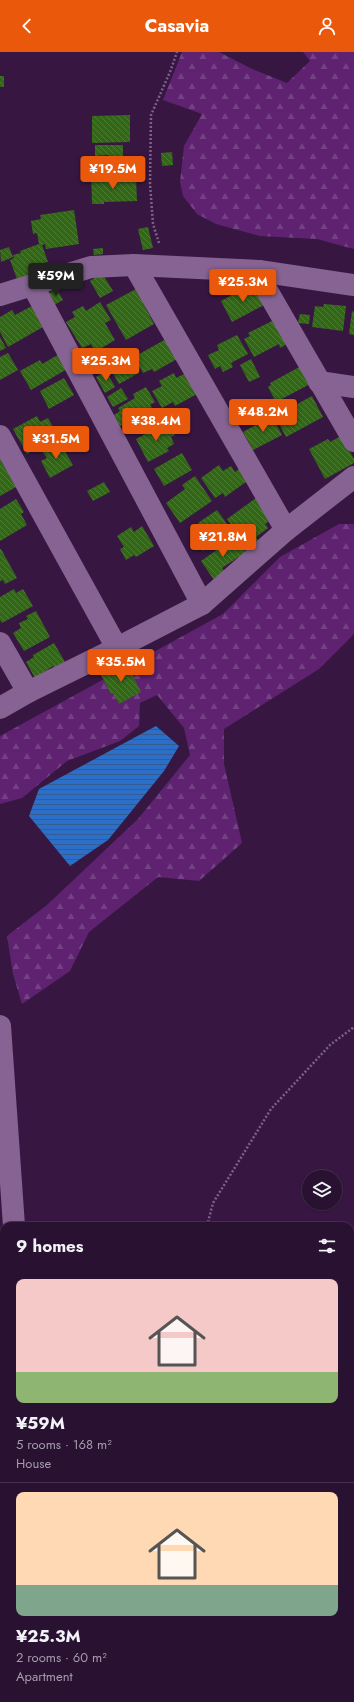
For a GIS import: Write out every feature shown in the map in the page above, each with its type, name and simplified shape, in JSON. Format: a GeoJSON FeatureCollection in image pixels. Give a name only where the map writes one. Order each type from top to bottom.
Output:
{"type":"FeatureCollection","features":[{"type":"Feature","properties":{"kind":"street"},"geometry":{"type":"LineString","coordinates":[[134,265],[286,530]]}},
{"type":"Feature","properties":{"kind":"street"},"geometry":{"type":"LineString","coordinates":[[0,295],[91,267],[134,265],[259,271],[354,285]]}},
{"type":"Feature","properties":{"kind":"street"},"geometry":{"type":"LineString","coordinates":[[259,271],[265,287],[354,441]]}},
{"type":"Feature","properties":{"kind":"street"},"geometry":{"type":"LineString","coordinates":[[33,286],[202,604]]}},
{"type":"Feature","properties":{"kind":"street"},"geometry":{"type":"LineString","coordinates":[[319,382],[354,387]]}},
{"type":"Feature","properties":{"kind":"street"},"geometry":{"type":"LineString","coordinates":[[0,436],[117,648]]}},
{"type":"Feature","properties":{"kind":"street"},"geometry":{"type":"LineString","coordinates":[[0,708],[28,692],[202,604],[286,530],[354,477]]}},
{"type":"Feature","properties":{"kind":"street"},"geometry":{"type":"LineString","coordinates":[[0,643],[28,692]]}},
{"type":"Feature","properties":{"kind":"street"},"geometry":{"type":"LineString","coordinates":[[0,1026],[14,1222]]}},
{"type":"Feature","properties":{"kind":"path"},"geometry":{"type":"LineString","coordinates":[[165,267],[153,224],[150,184],[151,115],[178,52]]}},
{"type":"Feature","properties":{"kind":"path"},"geometry":{"type":"LineString","coordinates":[[208,1222],[213,1203],[271,1109],[330,1045],[354,1027]]}},
{"type":"Feature","properties":{"kind":"green space"},"geometry":{"type":"Polygon","coordinates":[[[182,52],[219,52],[252,69],[287,83],[310,61],[303,52],[354,52],[354,249],[317,239],[260,236],[216,224],[197,214],[183,196],[180,182],[184,146],[202,114],[163,100],[182,52]]]}},
{"type":"Feature","properties":{"kind":"green space"},"geometry":{"type":"Polygon","coordinates":[[[339,524],[354,524],[354,634],[319,669],[224,729],[224,764],[242,843],[199,881],[158,877],[89,932],[70,971],[22,1004],[13,974],[7,936],[47,905],[138,819],[190,755],[184,728],[157,695],[140,703],[139,726],[120,741],[67,761],[22,798],[0,804],[0,736],[223,614],[280,557],[339,524]]]}},
{"type":"Feature","properties":{"kind":"water"},"geometry":{"type":"Polygon","coordinates":[[[156,726],[179,746],[164,771],[108,840],[70,866],[29,816],[39,789],[156,726]]]}},
{"type":"Feature","properties":{"kind":"building"},"geometry":{"type":"Polygon","coordinates":[[[0,76],[4,76],[4,87],[0,87],[0,76]]]}},
{"type":"Feature","properties":{"kind":"building"},"geometry":{"type":"Polygon","coordinates":[[[130,115],[130,142],[92,143],[92,116],[130,115]]]}},
{"type":"Feature","properties":{"kind":"building"},"geometry":{"type":"Polygon","coordinates":[[[95,145],[123,145],[123,158],[128,158],[128,170],[109,171],[109,155],[95,156],[95,145]]]}},
{"type":"Feature","properties":{"kind":"building"},"geometry":{"type":"Polygon","coordinates":[[[172,152],[173,165],[162,166],[161,153],[172,152]]]}},
{"type":"Feature","properties":{"kind":"building"},"geometry":{"type":"Polygon","coordinates":[[[91,173],[103,173],[103,179],[136,178],[137,201],[92,204],[91,173]]]}},
{"type":"Feature","properties":{"kind":"building"},"geometry":{"type":"Polygon","coordinates":[[[74,210],[79,244],[46,249],[45,244],[42,245],[48,262],[44,263],[45,266],[39,268],[40,271],[17,279],[10,260],[14,258],[13,255],[21,253],[20,251],[39,244],[37,233],[33,234],[31,221],[41,219],[40,215],[74,210]]]}},
{"type":"Feature","properties":{"kind":"building"},"geometry":{"type":"Polygon","coordinates":[[[148,227],[153,248],[143,250],[138,229],[148,227]]]}},
{"type":"Feature","properties":{"kind":"building"},"geometry":{"type":"Polygon","coordinates":[[[9,247],[13,257],[1,262],[0,250],[9,247]]]}},
{"type":"Feature","properties":{"kind":"building"},"geometry":{"type":"Polygon","coordinates":[[[103,248],[103,254],[94,255],[93,249],[103,248]]]}},
{"type":"Feature","properties":{"kind":"building"},"geometry":{"type":"Polygon","coordinates":[[[102,273],[113,291],[100,298],[90,281],[102,273]]]}},
{"type":"Feature","properties":{"kind":"building"},"geometry":{"type":"Polygon","coordinates":[[[257,286],[266,304],[232,322],[221,301],[243,289],[245,293],[257,286]]]}},
{"type":"Feature","properties":{"kind":"building"},"geometry":{"type":"Polygon","coordinates":[[[57,289],[63,300],[54,305],[48,294],[57,289]]]}},
{"type":"Feature","properties":{"kind":"building"},"geometry":{"type":"Polygon","coordinates":[[[136,289],[154,324],[126,340],[106,305],[136,289]]]}},
{"type":"Feature","properties":{"kind":"building"},"geometry":{"type":"Polygon","coordinates":[[[100,302],[111,320],[105,323],[115,340],[95,352],[91,344],[82,348],[66,322],[75,317],[72,312],[83,306],[86,311],[100,302]]]}},
{"type":"Feature","properties":{"kind":"building"},"geometry":{"type":"Polygon","coordinates":[[[324,304],[346,306],[343,331],[312,327],[315,306],[323,307],[324,304]]]}},
{"type":"Feature","properties":{"kind":"building"},"geometry":{"type":"Polygon","coordinates":[[[32,306],[43,327],[8,347],[0,332],[0,317],[12,310],[15,315],[32,306]]]}},
{"type":"Feature","properties":{"kind":"building"},"geometry":{"type":"Polygon","coordinates":[[[352,311],[354,312],[354,335],[349,334],[352,311]]]}},
{"type":"Feature","properties":{"kind":"building"},"geometry":{"type":"Polygon","coordinates":[[[300,314],[310,315],[309,324],[298,323],[300,314]]]}},
{"type":"Feature","properties":{"kind":"building"},"geometry":{"type":"Polygon","coordinates":[[[274,320],[287,344],[280,348],[279,344],[254,357],[244,339],[250,336],[248,333],[274,320]]]}},
{"type":"Feature","properties":{"kind":"building"},"geometry":{"type":"Polygon","coordinates":[[[237,335],[248,354],[231,363],[233,367],[223,372],[220,366],[215,369],[208,355],[219,350],[217,345],[237,335]]]}},
{"type":"Feature","properties":{"kind":"building"},"geometry":{"type":"Polygon","coordinates":[[[0,337],[6,348],[0,351],[0,337]]]}},
{"type":"Feature","properties":{"kind":"building"},"geometry":{"type":"Polygon","coordinates":[[[166,339],[177,359],[154,372],[152,369],[143,373],[134,357],[166,339]]]}},
{"type":"Feature","properties":{"kind":"building"},"geometry":{"type":"Polygon","coordinates":[[[8,353],[18,370],[0,380],[0,357],[8,353]]]}},
{"type":"Feature","properties":{"kind":"building"},"geometry":{"type":"Polygon","coordinates":[[[61,353],[69,368],[31,390],[20,371],[40,360],[42,364],[61,353]]]}},
{"type":"Feature","properties":{"kind":"building"},"geometry":{"type":"Polygon","coordinates":[[[130,357],[139,373],[119,384],[110,368],[130,357]]]}},
{"type":"Feature","properties":{"kind":"building"},"geometry":{"type":"Polygon","coordinates":[[[251,359],[260,377],[249,382],[240,365],[251,359]]]}},
{"type":"Feature","properties":{"kind":"building"},"geometry":{"type":"Polygon","coordinates":[[[303,365],[312,383],[276,402],[268,387],[271,385],[270,383],[303,365]]]}},
{"type":"Feature","properties":{"kind":"building"},"geometry":{"type":"Polygon","coordinates":[[[106,371],[115,387],[105,393],[96,377],[106,371]]]}},
{"type":"Feature","properties":{"kind":"building"},"geometry":{"type":"Polygon","coordinates":[[[174,373],[176,378],[186,373],[197,394],[175,406],[173,402],[162,408],[152,391],[162,386],[159,381],[174,373]]]}},
{"type":"Feature","properties":{"kind":"building"},"geometry":{"type":"Polygon","coordinates":[[[64,378],[74,395],[49,409],[40,391],[64,378]]]}},
{"type":"Feature","properties":{"kind":"building"},"geometry":{"type":"Polygon","coordinates":[[[146,387],[155,402],[150,405],[152,407],[147,410],[149,413],[133,423],[131,420],[120,426],[114,415],[120,411],[118,408],[135,398],[133,394],[146,387]]]}},
{"type":"Feature","properties":{"kind":"building"},"geometry":{"type":"Polygon","coordinates":[[[121,388],[128,399],[113,407],[107,397],[121,388]]]}},
{"type":"Feature","properties":{"kind":"building"},"geometry":{"type":"Polygon","coordinates":[[[312,396],[323,417],[286,437],[275,416],[312,396]]]}},
{"type":"Feature","properties":{"kind":"building"},"geometry":{"type":"Polygon","coordinates":[[[37,416],[40,422],[48,418],[58,436],[27,454],[13,429],[37,416]]]}},
{"type":"Feature","properties":{"kind":"building"},"geometry":{"type":"Polygon","coordinates":[[[272,416],[282,435],[253,450],[243,432],[272,416]]]}},
{"type":"Feature","properties":{"kind":"building"},"geometry":{"type":"Polygon","coordinates":[[[167,422],[175,435],[171,437],[174,444],[167,448],[169,451],[148,462],[136,439],[167,422]]]}},
{"type":"Feature","properties":{"kind":"building"},"geometry":{"type":"Polygon","coordinates":[[[341,436],[354,459],[354,463],[325,479],[309,449],[328,439],[330,442],[341,436]]]}},
{"type":"Feature","properties":{"kind":"building"},"geometry":{"type":"Polygon","coordinates":[[[59,441],[73,465],[50,478],[41,461],[47,458],[42,451],[59,441]]]}},
{"type":"Feature","properties":{"kind":"building"},"geometry":{"type":"Polygon","coordinates":[[[182,453],[192,470],[164,486],[154,469],[182,453]]]}},
{"type":"Feature","properties":{"kind":"building"},"geometry":{"type":"Polygon","coordinates":[[[0,459],[16,487],[0,496],[0,459]]]}},
{"type":"Feature","properties":{"kind":"building"},"geometry":{"type":"Polygon","coordinates":[[[219,465],[223,471],[231,466],[235,472],[242,467],[250,479],[225,497],[223,493],[215,498],[201,478],[219,465]]]}},
{"type":"Feature","properties":{"kind":"building"},"geometry":{"type":"Polygon","coordinates":[[[195,476],[212,501],[180,523],[166,503],[185,489],[182,485],[195,476]]]}},
{"type":"Feature","properties":{"kind":"building"},"geometry":{"type":"Polygon","coordinates":[[[104,482],[110,492],[93,501],[87,491],[104,482]]]}},
{"type":"Feature","properties":{"kind":"building"},"geometry":{"type":"Polygon","coordinates":[[[256,498],[272,519],[265,524],[268,528],[256,537],[259,542],[249,549],[227,519],[256,498]]]}},
{"type":"Feature","properties":{"kind":"building"},"geometry":{"type":"Polygon","coordinates":[[[16,499],[24,512],[21,514],[27,525],[0,541],[0,509],[16,499]]]}},
{"type":"Feature","properties":{"kind":"building"},"geometry":{"type":"Polygon","coordinates":[[[217,510],[232,531],[203,551],[191,535],[201,529],[198,523],[217,510]]]}},
{"type":"Feature","properties":{"kind":"building"},"geometry":{"type":"Polygon","coordinates":[[[142,526],[154,546],[136,557],[134,555],[126,560],[120,549],[124,547],[117,536],[131,527],[134,532],[142,526]]]}},
{"type":"Feature","properties":{"kind":"building"},"geometry":{"type":"Polygon","coordinates":[[[235,537],[246,552],[222,568],[225,572],[214,580],[201,561],[235,537]]]}},
{"type":"Feature","properties":{"kind":"building"},"geometry":{"type":"Polygon","coordinates":[[[0,549],[17,578],[5,584],[3,580],[0,581],[0,549]]]}},
{"type":"Feature","properties":{"kind":"building"},"geometry":{"type":"Polygon","coordinates":[[[14,589],[16,593],[23,589],[33,606],[2,623],[0,620],[0,597],[14,589]]]}},
{"type":"Feature","properties":{"kind":"building"},"geometry":{"type":"Polygon","coordinates":[[[36,611],[50,637],[24,651],[13,633],[21,628],[19,623],[28,619],[26,616],[36,611]]]}},
{"type":"Feature","properties":{"kind":"building"},"geometry":{"type":"Polygon","coordinates":[[[54,643],[65,662],[54,668],[53,666],[35,678],[26,662],[34,657],[33,655],[54,643]]]}},
{"type":"Feature","properties":{"kind":"building"},"geometry":{"type":"Polygon","coordinates":[[[126,662],[141,692],[119,704],[113,693],[111,694],[101,675],[126,662]]]}}]}
